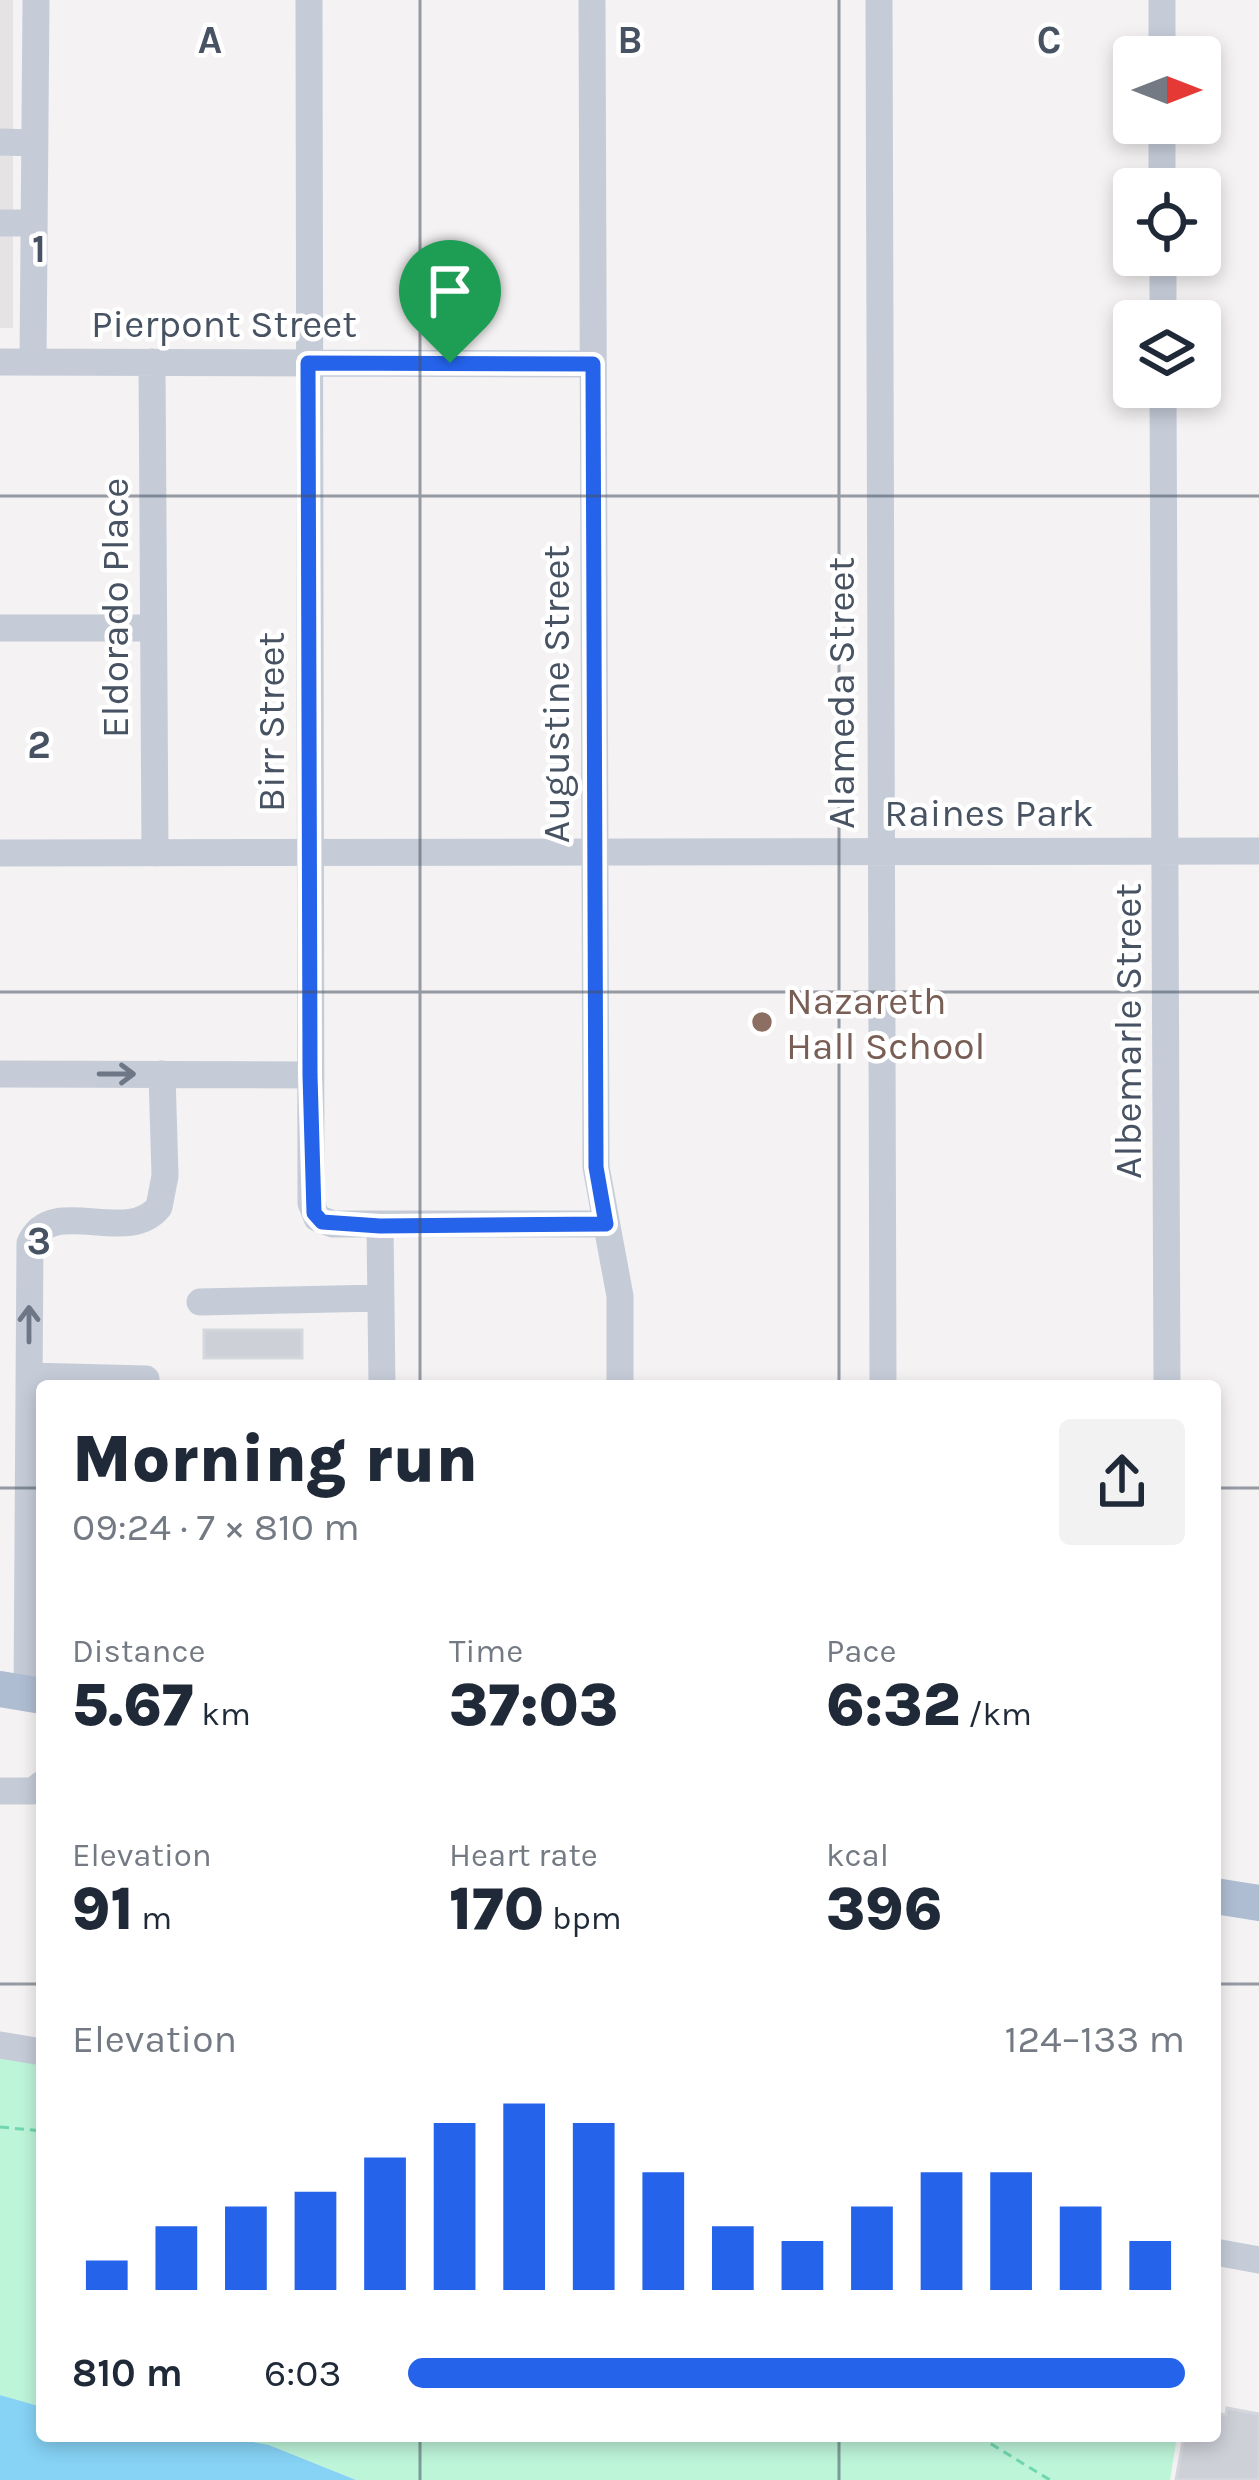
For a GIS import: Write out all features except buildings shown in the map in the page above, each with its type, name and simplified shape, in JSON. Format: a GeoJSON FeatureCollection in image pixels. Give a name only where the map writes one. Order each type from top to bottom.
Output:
{"type":"FeatureCollection","features":[{"type":"Feature","properties":{"kind":"main road"},"geometry":{"type":"LineString","coordinates":[[1221,1897],[1259,1903]]}},
{"type":"Feature","properties":{"kind":"street"},"geometry":{"type":"LineString","coordinates":[[33,362],[36,0]]}},
{"type":"Feature","properties":{"kind":"street","name":"Birr Street"},"geometry":{"type":"LineString","coordinates":[[309,0],[314,1213],[322,1222],[380,1226]]}},
{"type":"Feature","properties":{"kind":"street","name":"Augustine Street"},"geometry":{"type":"LineString","coordinates":[[592,0],[596,1167],[620,1296],[620,1380]]}},
{"type":"Feature","properties":{"kind":"street","name":"Alameda Street"},"geometry":{"type":"LineString","coordinates":[[879,0],[883,1380]]}},
{"type":"Feature","properties":{"kind":"street"},"geometry":{"type":"LineString","coordinates":[[1162,0],[1162,36]]}},
{"type":"Feature","properties":{"kind":"street"},"geometry":{"type":"LineString","coordinates":[[0,142],[35,143]]}},
{"type":"Feature","properties":{"kind":"street"},"geometry":{"type":"LineString","coordinates":[[0,224],[34,223]]}},
{"type":"Feature","properties":{"kind":"street","name":"Pierpont Street"},"geometry":{"type":"LineString","coordinates":[[0,362],[593,364]]}},
{"type":"Feature","properties":{"kind":"street","name":"Eldorado Place"},"geometry":{"type":"LineString","coordinates":[[152,362],[155,853]]}},
{"type":"Feature","properties":{"kind":"street","name":"Albemarle Street"},"geometry":{"type":"LineString","coordinates":[[1163,408],[1167,1380]]}},
{"type":"Feature","properties":{"kind":"street"},"geometry":{"type":"LineString","coordinates":[[0,628],[154,628]]}},
{"type":"Feature","properties":{"kind":"street","name":"Raines Park"},"geometry":{"type":"LineString","coordinates":[[0,853],[1259,851]]}},
{"type":"Feature","properties":{"kind":"street"},"geometry":{"type":"LineString","coordinates":[[0,1074],[310,1075]]}},
{"type":"Feature","properties":{"kind":"street"},"geometry":{"type":"LineString","coordinates":[[23,1693],[36,1631],[30,1243],[36,1231],[51,1221],[139,1222],[160,1207],[165,1176],[162,1074]]}},
{"type":"Feature","properties":{"kind":"street"},"geometry":{"type":"LineString","coordinates":[[382,1380],[380,1226],[606,1224]]}},
{"type":"Feature","properties":{"kind":"street"},"geometry":{"type":"LineString","coordinates":[[200,1302],[380,1298]]}},
{"type":"Feature","properties":{"kind":"street"},"geometry":{"type":"LineString","coordinates":[[30,1376],[146,1378]]}},
{"type":"Feature","properties":{"kind":"street"},"geometry":{"type":"LineString","coordinates":[[0,1791],[36,1789]]}},
{"type":"Feature","properties":{"kind":"street"},"geometry":{"type":"LineString","coordinates":[[0,2044],[36,2051]]}},
{"type":"Feature","properties":{"kind":"street"},"geometry":{"type":"LineString","coordinates":[[1221,2253],[1259,2260]]}},
{"type":"Feature","properties":{"kind":"path"},"geometry":{"type":"LineString","coordinates":[[0,2128],[36,2131]]}},
{"type":"Feature","properties":{"kind":"path"},"geometry":{"type":"LineString","coordinates":[[988,2442],[1050,2480]]}},
{"type":"Feature","properties":{"kind":"shaded area"},"geometry":{"type":"Polygon","coordinates":[[[0,0],[13,0],[13,328],[0,328],[0,0]]]}},
{"type":"Feature","properties":{"kind":"green space"},"geometry":{"type":"Polygon","coordinates":[[[0,2043],[36,2050],[36,2405],[0,2395],[0,2043]]]}},
{"type":"Feature","properties":{"kind":"green space"},"geometry":{"type":"Polygon","coordinates":[[[253,2442],[1176,2442],[1170,2480],[356,2480],[253,2442]]]}},
{"type":"Feature","properties":{"kind":"water"},"geometry":{"type":"Polygon","coordinates":[[[0,2395],[36,2405],[36,2442],[253,2442],[356,2480],[0,2480],[0,2395]]]}},
{"type":"Feature","properties":{"kind":"place","name":"Nazareth Hall School"},"geometry":{"type":"Point","coordinates":[762,1022]}},
{"type":"Feature","properties":{"kind":"route"},"geometry":{"type":"LineString","coordinates":[[308,363],[450,363],[593,364],[596,1167],[606,1224],[333,1224],[317,1218],[311,1203],[308,363]]}}]}
